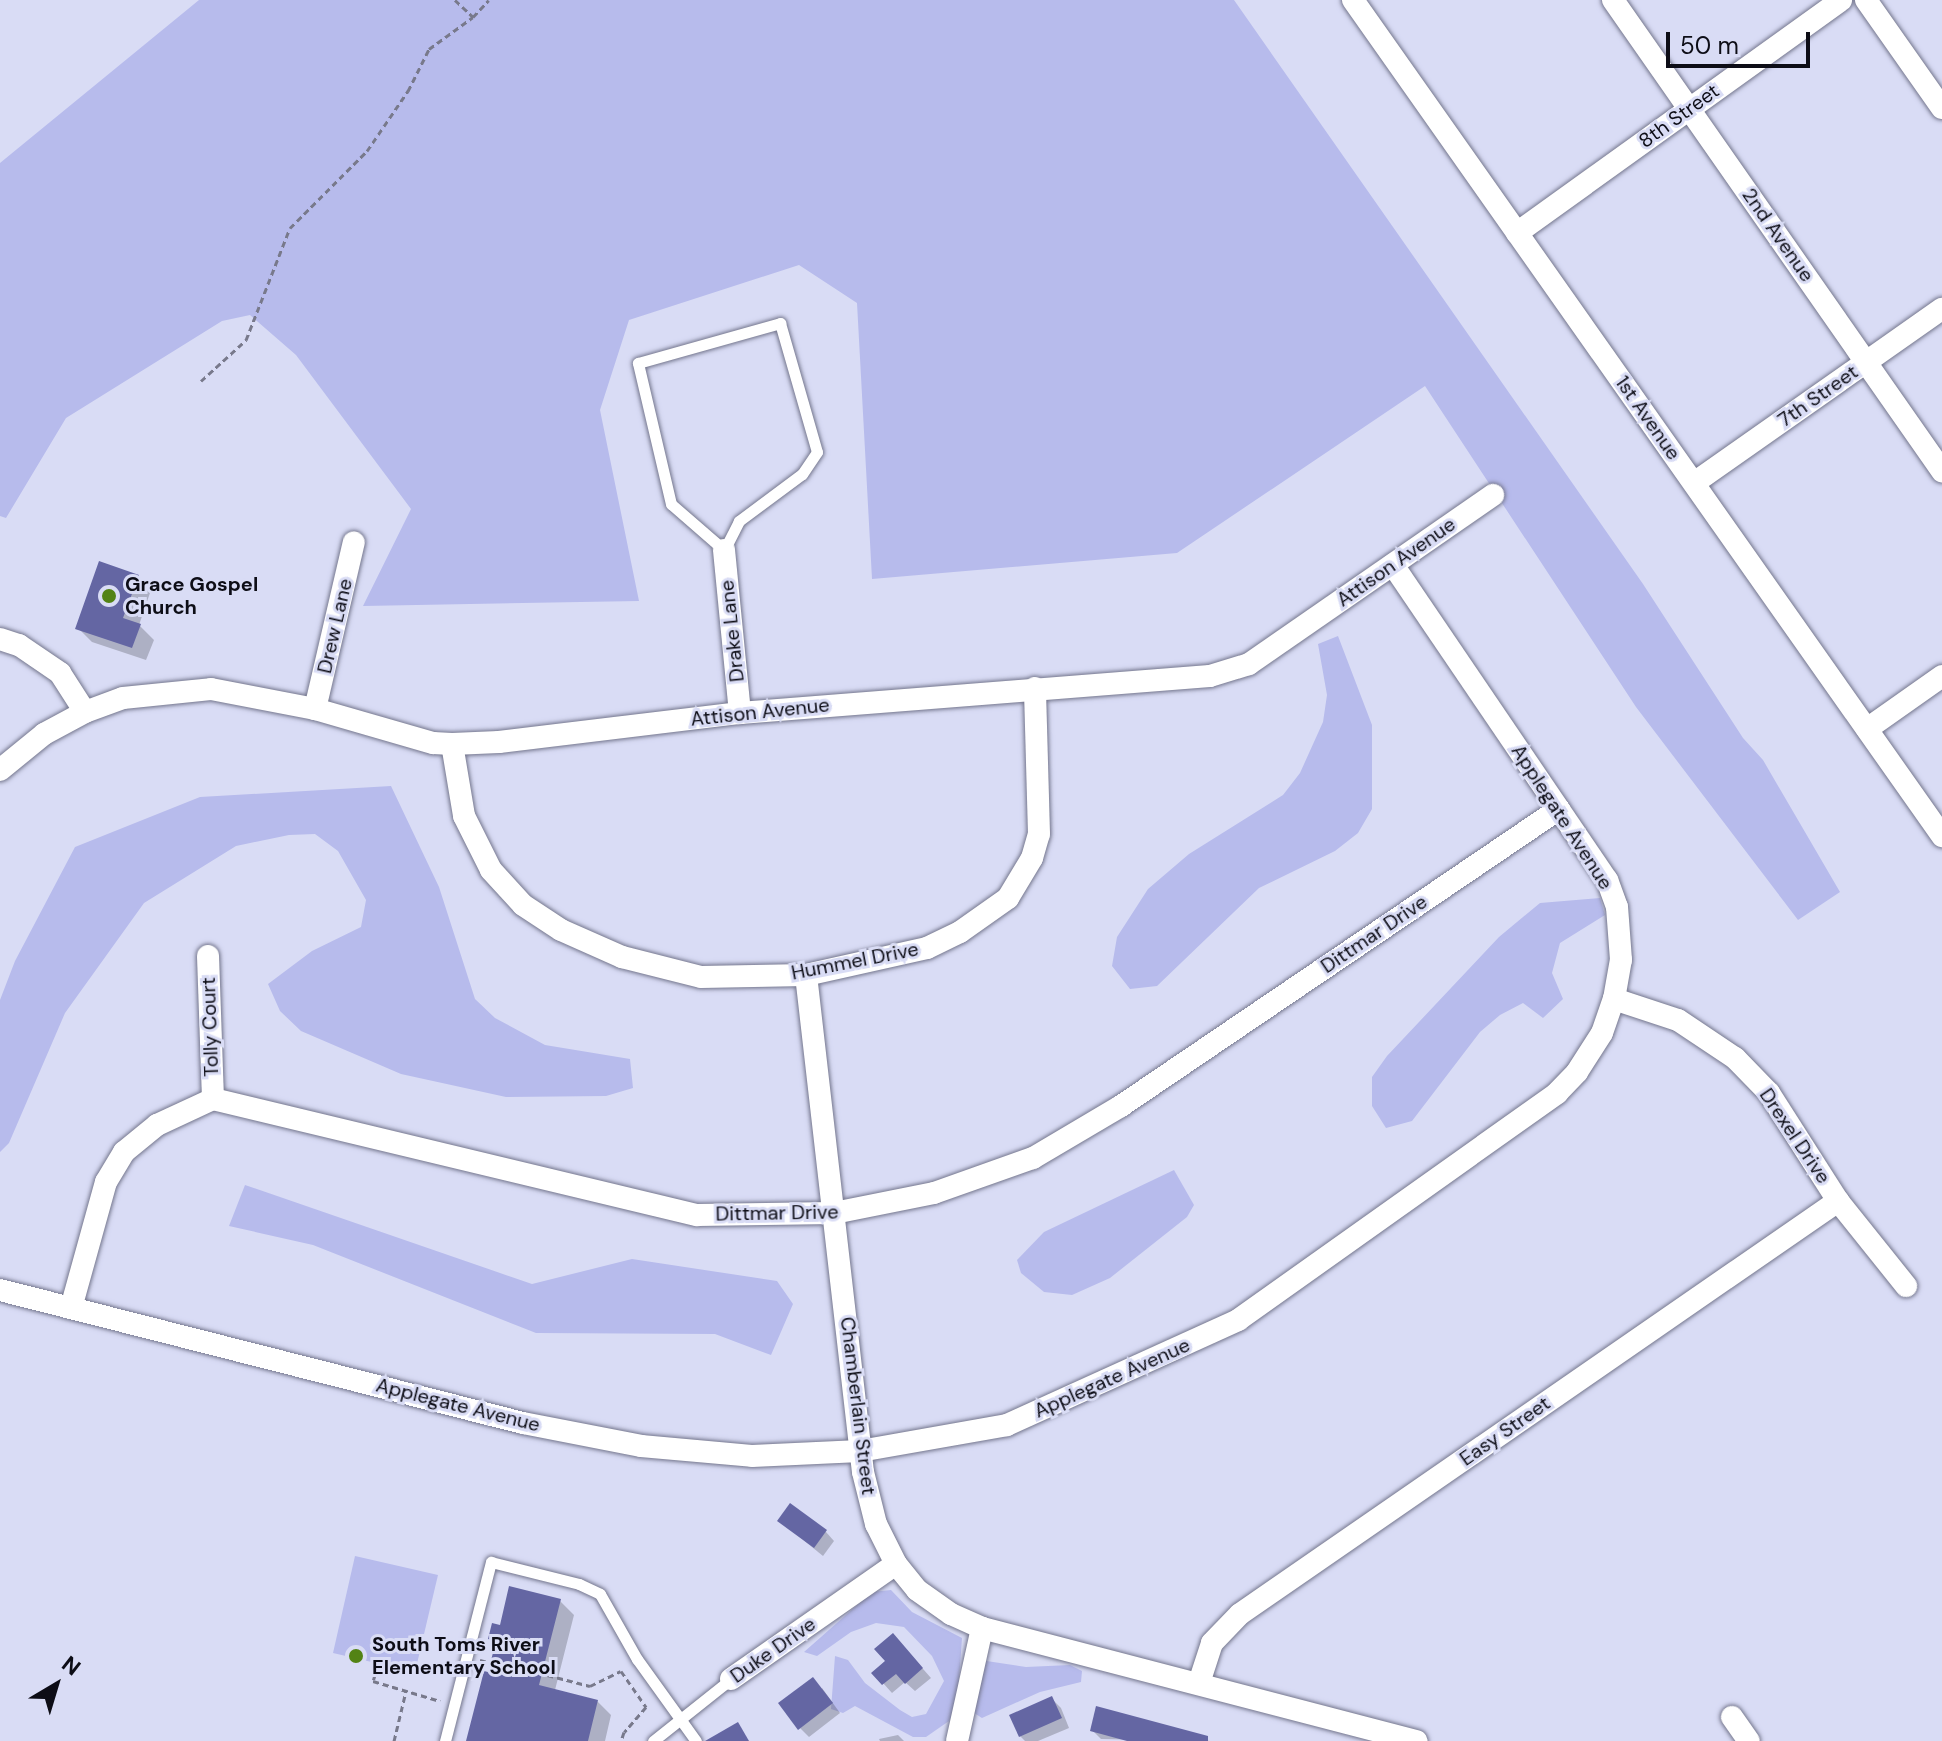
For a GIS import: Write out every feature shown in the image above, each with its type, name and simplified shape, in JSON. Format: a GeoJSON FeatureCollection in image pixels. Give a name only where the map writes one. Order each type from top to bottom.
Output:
{"type":"FeatureCollection","features":[{"type":"Feature","properties":{"kind":"street","name":"1st Avenue"},"geometry":{"type":"LineString","coordinates":[[1353,0],[1942,836]]}},
{"type":"Feature","properties":{"kind":"street","name":"2nd Avenue"},"geometry":{"type":"LineString","coordinates":[[1613,0],[1942,471]]}},
{"type":"Feature","properties":{"kind":"street","name":"8th Street"},"geometry":{"type":"LineString","coordinates":[[1517,233],[1841,0]]}},
{"type":"Feature","properties":{"kind":"street"},"geometry":{"type":"LineString","coordinates":[[1866,0],[1942,108]]}},
{"type":"Feature","properties":{"kind":"street","name":"7th Street"},"geometry":{"type":"LineString","coordinates":[[1694,483],[1942,309]]}},
{"type":"Feature","properties":{"kind":"street","name":"Attison Avenue"},"geometry":{"type":"LineString","coordinates":[[0,770],[44,734],[85,712],[123,698],[211,689],[315,709],[433,743],[452,744],[499,742],[740,713],[1229,672],[1249,664],[1493,495]]}},
{"type":"Feature","properties":{"kind":"street","name":"Drew Lane"},"geometry":{"type":"LineString","coordinates":[[315,709],[354,542]]}},
{"type":"Feature","properties":{"kind":"street","name":"Drake Lane"},"geometry":{"type":"LineString","coordinates":[[724,550],[740,713]]}},
{"type":"Feature","properties":{"kind":"street","name":"Applegate Avenue"},"geometry":{"type":"LineString","coordinates":[[0,1290],[523,1423],[641,1446],[752,1456],[860,1451],[1007,1425],[1238,1320],[1557,1093],[1577,1072],[1602,1033],[1614,999],[1621,960],[1617,907],[1607,880],[1393,565]]}},
{"type":"Feature","properties":{"kind":"street"},"geometry":{"type":"LineString","coordinates":[[0,639],[19,645],[60,673],[85,712]]}},
{"type":"Feature","properties":{"kind":"street"},"geometry":{"type":"LineString","coordinates":[[1867,729],[1942,676]]}},
{"type":"Feature","properties":{"kind":"street","name":"Hummel Drive"},"geometry":{"type":"LineString","coordinates":[[452,744],[464,816],[491,870],[523,905],[548,922],[622,957],[701,977],[806,975],[927,948],[960,932],[1008,898],[1032,858],[1039,834],[1035,688]]}},
{"type":"Feature","properties":{"kind":"street","name":"Dittmar Drive"},"geometry":{"type":"LineString","coordinates":[[213,1099],[697,1215],[834,1213],[934,1193],[1033,1158],[1121,1106],[1559,809]]}},
{"type":"Feature","properties":{"kind":"street","name":"Tolly Court"},"geometry":{"type":"LineString","coordinates":[[208,956],[213,1099]]}},
{"type":"Feature","properties":{"kind":"street","name":"Chamberlain Street"},"geometry":{"type":"LineString","coordinates":[[806,975],[860,1451],[876,1524],[896,1564],[917,1590],[951,1614],[982,1628],[1417,1741]]}},
{"type":"Feature","properties":{"kind":"street","name":"Drexel Drive"},"geometry":{"type":"LineString","coordinates":[[1614,999],[1678,1020],[1704,1034],[1735,1058],[1769,1093],[1838,1201],[1906,1286]]}},
{"type":"Feature","properties":{"kind":"street"},"geometry":{"type":"LineString","coordinates":[[71,1308],[106,1182],[124,1152],[157,1125],[213,1099]]}},
{"type":"Feature","properties":{"kind":"street","name":"Easy Street"},"geometry":{"type":"LineString","coordinates":[[1199,1683],[1212,1643],[1240,1614],[1838,1201]]}},
{"type":"Feature","properties":{"kind":"street","name":"Duke Drive"},"geometry":{"type":"LineString","coordinates":[[731,1679],[896,1564]]}},
{"type":"Feature","properties":{"kind":"street"},"geometry":{"type":"LineString","coordinates":[[957,1741],[982,1628]]}},
{"type":"Feature","properties":{"kind":"street"},"geometry":{"type":"LineString","coordinates":[[1732,1717],[1749,1741]]}},
{"type":"Feature","properties":{"kind":"lane"},"geometry":{"type":"LineString","coordinates":[[780,323],[817,452],[802,474],[739,521],[724,550],[671,504],[638,363],[780,323]]}},
{"type":"Feature","properties":{"kind":"lane"},"geometry":{"type":"LineString","coordinates":[[445,1741],[491,1562],[579,1584],[600,1594],[637,1659],[696,1741]]}},
{"type":"Feature","properties":{"kind":"lane","name":"Duke Drive"},"geometry":{"type":"LineString","coordinates":[[653,1741],[731,1679]]}},
{"type":"Feature","properties":{"kind":"path"},"geometry":{"type":"LineString","coordinates":[[455,0],[473,17]]}},
{"type":"Feature","properties":{"kind":"path"},"geometry":{"type":"LineString","coordinates":[[201,381],[246,340],[290,228],[367,151],[408,91],[429,49],[473,17],[489,0]]}},
{"type":"Feature","properties":{"kind":"path"},"geometry":{"type":"LineString","coordinates":[[476,1659],[518,1670]]}},
{"type":"Feature","properties":{"kind":"path"},"geometry":{"type":"LineString","coordinates":[[378,1664],[373,1681],[447,1703]]}},
{"type":"Feature","properties":{"kind":"path"},"geometry":{"type":"LineString","coordinates":[[528,1670],[590,1686],[621,1671],[646,1707],[624,1732],[621,1741]]}},
{"type":"Feature","properties":{"kind":"path"},"geometry":{"type":"LineString","coordinates":[[394,1741],[406,1691]]}},
{"type":"Feature","properties":{"kind":"shaded area"},"geometry":{"type":"Polygon","coordinates":[[[199,0],[1234,0],[1643,584],[1743,738],[1763,760],[1840,892],[1798,920],[1636,707],[1425,386],[1177,553],[872,579],[857,303],[799,265],[629,320],[600,410],[639,601],[363,606],[411,509],[296,355],[250,315],[222,321],[66,418],[6,518],[0,516],[0,163],[199,0]]]}},
{"type":"Feature","properties":{"kind":"shaded area"},"geometry":{"type":"Polygon","coordinates":[[[1338,636],[1372,725],[1372,809],[1358,833],[1335,851],[1259,888],[1157,986],[1130,989],[1112,966],[1117,937],[1148,889],[1189,854],[1283,795],[1300,773],[1323,722],[1327,695],[1318,644],[1338,636]]]}},
{"type":"Feature","properties":{"kind":"shaded area"},"geometry":{"type":"Polygon","coordinates":[[[391,786],[439,887],[475,999],[495,1018],[545,1045],[630,1059],[633,1088],[606,1096],[506,1097],[401,1074],[301,1031],[280,1011],[268,984],[312,951],[361,927],[366,900],[338,851],[315,834],[289,835],[236,846],[144,903],[65,1013],[9,1143],[0,1152],[0,1000],[15,961],[75,847],[200,797],[391,786]]]}},
{"type":"Feature","properties":{"kind":"shaded area"},"geometry":{"type":"Polygon","coordinates":[[[1600,898],[1605,915],[1560,943],[1552,973],[1563,999],[1543,1018],[1523,1003],[1500,1015],[1480,1032],[1412,1121],[1386,1128],[1372,1106],[1372,1077],[1387,1056],[1499,937],[1540,903],[1600,898]]]}},
{"type":"Feature","properties":{"kind":"shaded area"},"geometry":{"type":"Polygon","coordinates":[[[1174,1170],[1194,1205],[1187,1217],[1110,1278],[1072,1295],[1044,1292],[1021,1273],[1017,1260],[1044,1232],[1174,1170]]]}},
{"type":"Feature","properties":{"kind":"shaded area"},"geometry":{"type":"Polygon","coordinates":[[[245,1185],[532,1284],[632,1259],[777,1281],[793,1304],[771,1355],[715,1334],[536,1333],[313,1245],[229,1226],[245,1185]]]}},
{"type":"Feature","properties":{"kind":"shaded area"},"geometry":{"type":"Polygon","coordinates":[[[355,1556],[438,1575],[415,1672],[333,1653],[355,1556]]]}},
{"type":"Feature","properties":{"kind":"shaded area"},"geometry":{"type":"Polygon","coordinates":[[[891,1590],[912,1612],[962,1638],[957,1709],[949,1721],[926,1737],[913,1737],[855,1706],[843,1713],[831,1709],[835,1656],[848,1660],[865,1683],[900,1710],[912,1717],[926,1714],[944,1681],[932,1656],[904,1627],[876,1623],[851,1632],[817,1656],[804,1652],[872,1592],[891,1590]]]}},
{"type":"Feature","properties":{"kind":"shaded area"},"geometry":{"type":"Polygon","coordinates":[[[980,1660],[1026,1667],[1070,1665],[1082,1671],[1081,1682],[1040,1692],[982,1718],[971,1711],[980,1660]]]}},
{"type":"Feature","properties":{"kind":"building","name":"Grace Gospel Church"},"geometry":{"type":"Polygon","coordinates":[[[99,561],[139,575],[123,618],[141,624],[132,648],[75,629],[99,561]]]}},
{"type":"Feature","properties":{"kind":"building"},"geometry":{"type":"Polygon","coordinates":[[[790,1503],[827,1530],[814,1548],[777,1521],[790,1503]]]}},
{"type":"Feature","properties":{"kind":"building"},"geometry":{"type":"Polygon","coordinates":[[[509,1586],[561,1599],[539,1685],[598,1700],[588,1741],[466,1741],[484,1671],[488,1672],[496,1641],[488,1639],[492,1623],[500,1625],[509,1586]]]}},
{"type":"Feature","properties":{"kind":"building"},"geometry":{"type":"Polygon","coordinates":[[[893,1633],[923,1668],[905,1684],[896,1674],[882,1685],[871,1673],[885,1661],[874,1649],[893,1633]]]}},
{"type":"Feature","properties":{"kind":"building"},"geometry":{"type":"Polygon","coordinates":[[[813,1677],[833,1703],[798,1730],[778,1703],[813,1677]]]}},
{"type":"Feature","properties":{"kind":"building"},"geometry":{"type":"Polygon","coordinates":[[[1052,1696],[1062,1718],[1019,1737],[1009,1715],[1052,1696]]]}},
{"type":"Feature","properties":{"kind":"building"},"geometry":{"type":"Polygon","coordinates":[[[1096,1706],[1208,1736],[1208,1741],[1127,1741],[1090,1731],[1096,1706]]]}},
{"type":"Feature","properties":{"kind":"building"},"geometry":{"type":"Polygon","coordinates":[[[738,1722],[749,1741],[705,1741],[738,1722]]]}},
{"type":"Feature","properties":{"kind":"place","name":"Grace Gospel Church"},"geometry":{"type":"Point","coordinates":[109,596]}},
{"type":"Feature","properties":{"kind":"place","name":"South Toms River Elementary School"},"geometry":{"type":"Point","coordinates":[356,1656]}}]}
